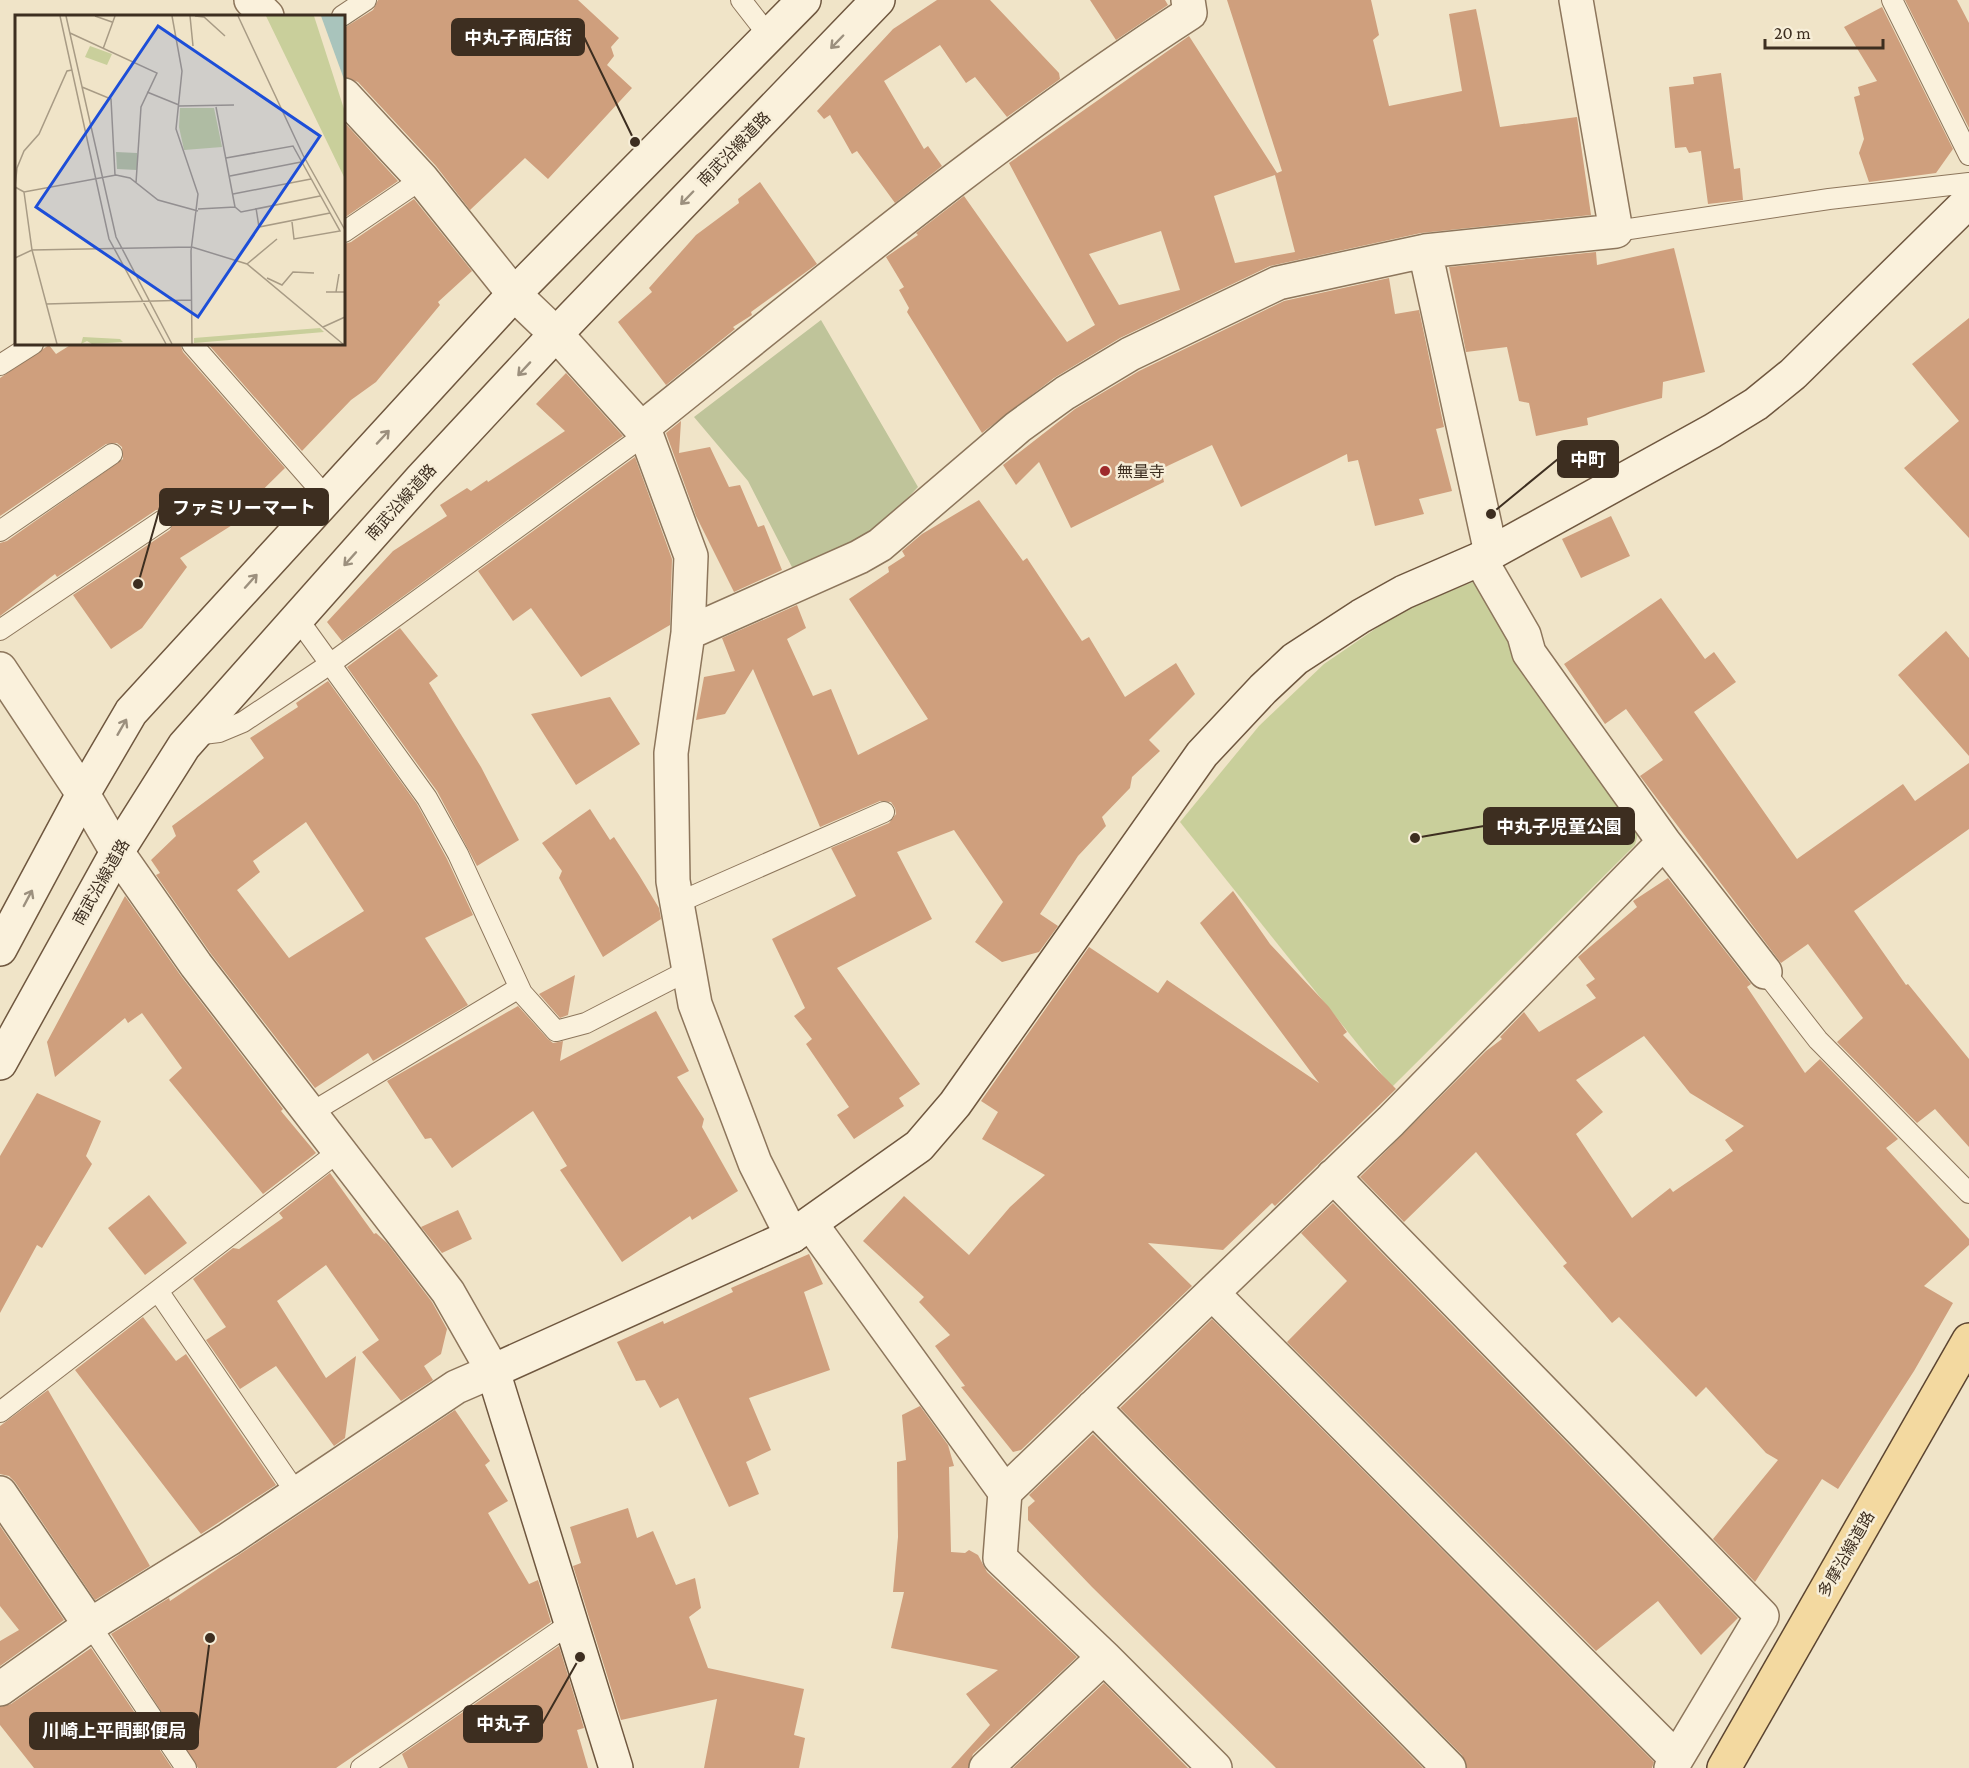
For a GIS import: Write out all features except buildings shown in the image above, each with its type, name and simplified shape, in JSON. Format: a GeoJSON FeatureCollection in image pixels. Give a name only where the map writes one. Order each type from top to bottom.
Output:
{"type":"FeatureCollection","features":[{"type":"Feature","properties":{"kind":"main road","name":"多摩沿線道路"},"geometry":{"type":"LineString","coordinates":[[1724,1768],[1969,1340]]}},
{"type":"Feature","properties":{"kind":"street"},"geometry":{"type":"LineString","coordinates":[[251,0],[266,15]]}},
{"type":"Feature","properties":{"kind":"street"},"geometry":{"type":"LineString","coordinates":[[0,949],[83,794],[131,712],[514,294],[804,0]]}},
{"type":"Feature","properties":{"kind":"street","name":"南武沿線道路"},"geometry":{"type":"LineString","coordinates":[[0,1063],[117,852],[184,746],[422,478],[556,334],[878,0]]}},
{"type":"Feature","properties":{"kind":"street"},"geometry":{"type":"LineString","coordinates":[[644,431],[866,249],[1099,72],[1190,13],[1188,0]]}},
{"type":"Feature","properties":{"kind":"street"},"geometry":{"type":"LineString","coordinates":[[688,633],[859,558],[880,545],[1018,427],[1065,393],[1130,354],[1278,283],[1425,251],[1616,231],[1576,0]]}},
{"type":"Feature","properties":{"kind":"street"},"geometry":{"type":"LineString","coordinates":[[345,96],[422,179],[514,294],[556,334],[644,431],[691,556],[688,633],[671,753],[673,881],[695,1004],[755,1163],[802,1230],[1005,1492]]}},
{"type":"Feature","properties":{"kind":"street"},"geometry":{"type":"LineString","coordinates":[[0,1689],[90,1625],[229,1539],[456,1387],[802,1230],[920,1146],[955,1104],[1202,754],[1263,689],[1295,659],[1361,616],[1404,592],[1485,556],[1712,432],[1756,404],[1793,374],[1969,201]]}},
{"type":"Feature","properties":{"kind":"street"},"geometry":{"type":"LineString","coordinates":[[1425,251],[1485,556],[1524,635],[1529,653],[1664,842],[1765,972]]}},
{"type":"Feature","properties":{"kind":"street"},"geometry":{"type":"LineString","coordinates":[[0,669],[83,794],[117,852],[196,965],[448,1292],[493,1371],[616,1768]]}},
{"type":"Feature","properties":{"kind":"street"},"geometry":{"type":"LineString","coordinates":[[1215,1768],[1104,1657],[1000,1558],[1005,1492],[1333,1176],[1664,842]]}},
{"type":"Feature","properties":{"kind":"street"},"geometry":{"type":"LineString","coordinates":[[1212,1293],[1674,1763],[1762,1616],[1333,1176]]}},
{"type":"Feature","properties":{"kind":"street"},"geometry":{"type":"LineString","coordinates":[[1093,1407],[1449,1768]]}},
{"type":"Feature","properties":{"kind":"street"},"geometry":{"type":"LineString","coordinates":[[0,1493],[90,1625]]}},
{"type":"Feature","properties":{"kind":"street"},"geometry":{"type":"LineString","coordinates":[[986,1768],[1104,1657]]}},
{"type":"Feature","properties":{"kind":"lane"},"geometry":{"type":"LineString","coordinates":[[344,15],[366,0]]}},
{"type":"Feature","properties":{"kind":"lane"},"geometry":{"type":"LineString","coordinates":[[741,0],[769,36]]}},
{"type":"Feature","properties":{"kind":"lane"},"geometry":{"type":"LineString","coordinates":[[1892,0],[1969,155]]}},
{"type":"Feature","properties":{"kind":"lane"},"geometry":{"type":"LineString","coordinates":[[345,231],[422,179]]}},
{"type":"Feature","properties":{"kind":"lane"},"geometry":{"type":"LineString","coordinates":[[1616,231],[1829,199],[1969,183]]}},
{"type":"Feature","properties":{"kind":"lane"},"geometry":{"type":"LineString","coordinates":[[0,365],[31,345]]}},
{"type":"Feature","properties":{"kind":"lane"},"geometry":{"type":"LineString","coordinates":[[193,345],[327,498]]}},
{"type":"Feature","properties":{"kind":"lane"},"geometry":{"type":"LineString","coordinates":[[195,735],[219,732],[243,722],[330,664],[644,431]]}},
{"type":"Feature","properties":{"kind":"lane"},"geometry":{"type":"LineString","coordinates":[[0,531],[112,454]]}},
{"type":"Feature","properties":{"kind":"lane"},"geometry":{"type":"LineString","coordinates":[[0,630],[163,520]]}},
{"type":"Feature","properties":{"kind":"lane"},"geometry":{"type":"LineString","coordinates":[[294,623],[305,629],[427,798],[458,854],[519,988],[556,1032],[586,1023],[689,970]]}},
{"type":"Feature","properties":{"kind":"lane"},"geometry":{"type":"LineString","coordinates":[[677,903],[884,812]]}},
{"type":"Feature","properties":{"kind":"lane"},"geometry":{"type":"LineString","coordinates":[[1765,972],[1818,1041],[1969,1193]]}},
{"type":"Feature","properties":{"kind":"lane"},"geometry":{"type":"LineString","coordinates":[[309,1114],[519,988]]}},
{"type":"Feature","properties":{"kind":"lane"},"geometry":{"type":"LineString","coordinates":[[0,1412],[338,1152]]}},
{"type":"Feature","properties":{"kind":"lane"},"geometry":{"type":"LineString","coordinates":[[158,1291],[297,1494]]}},
{"type":"Feature","properties":{"kind":"lane"},"geometry":{"type":"LineString","coordinates":[[361,1768],[571,1623]]}},
{"type":"Feature","properties":{"kind":"lane"},"geometry":{"type":"LineString","coordinates":[[90,1625],[186,1768]]}},
{"type":"Feature","properties":{"kind":"green space"},"geometry":{"type":"Polygon","coordinates":[[[821,320],[918,487],[872,536],[795,573],[748,481],[694,417],[821,320]]]}},
{"type":"Feature","properties":{"kind":"green space"},"geometry":{"type":"Polygon","coordinates":[[[1475,581],[1639,830],[1635,845],[1392,1087],[1180,822],[1259,726],[1324,664],[1400,612],[1475,581]]]}},
{"type":"Feature","properties":{"kind":"place","name":"中丸子商店街"},"geometry":{"type":"Point","coordinates":[635,142]}},
{"type":"Feature","properties":{"kind":"place","name":"無量寺"},"geometry":{"type":"Point","coordinates":[1105,471]}},
{"type":"Feature","properties":{"kind":"place","name":"中町"},"geometry":{"type":"Point","coordinates":[1491,514]}},
{"type":"Feature","properties":{"kind":"place","name":"ファミリーマート"},"geometry":{"type":"Point","coordinates":[138,584]}},
{"type":"Feature","properties":{"kind":"place","name":"中丸子児童公園"},"geometry":{"type":"Point","coordinates":[1415,838]}},
{"type":"Feature","properties":{"kind":"place","name":"川崎上平間郵便局"},"geometry":{"type":"Point","coordinates":[210,1638]}},
{"type":"Feature","properties":{"kind":"place","name":"中丸子"},"geometry":{"type":"Point","coordinates":[580,1657]}}]}
